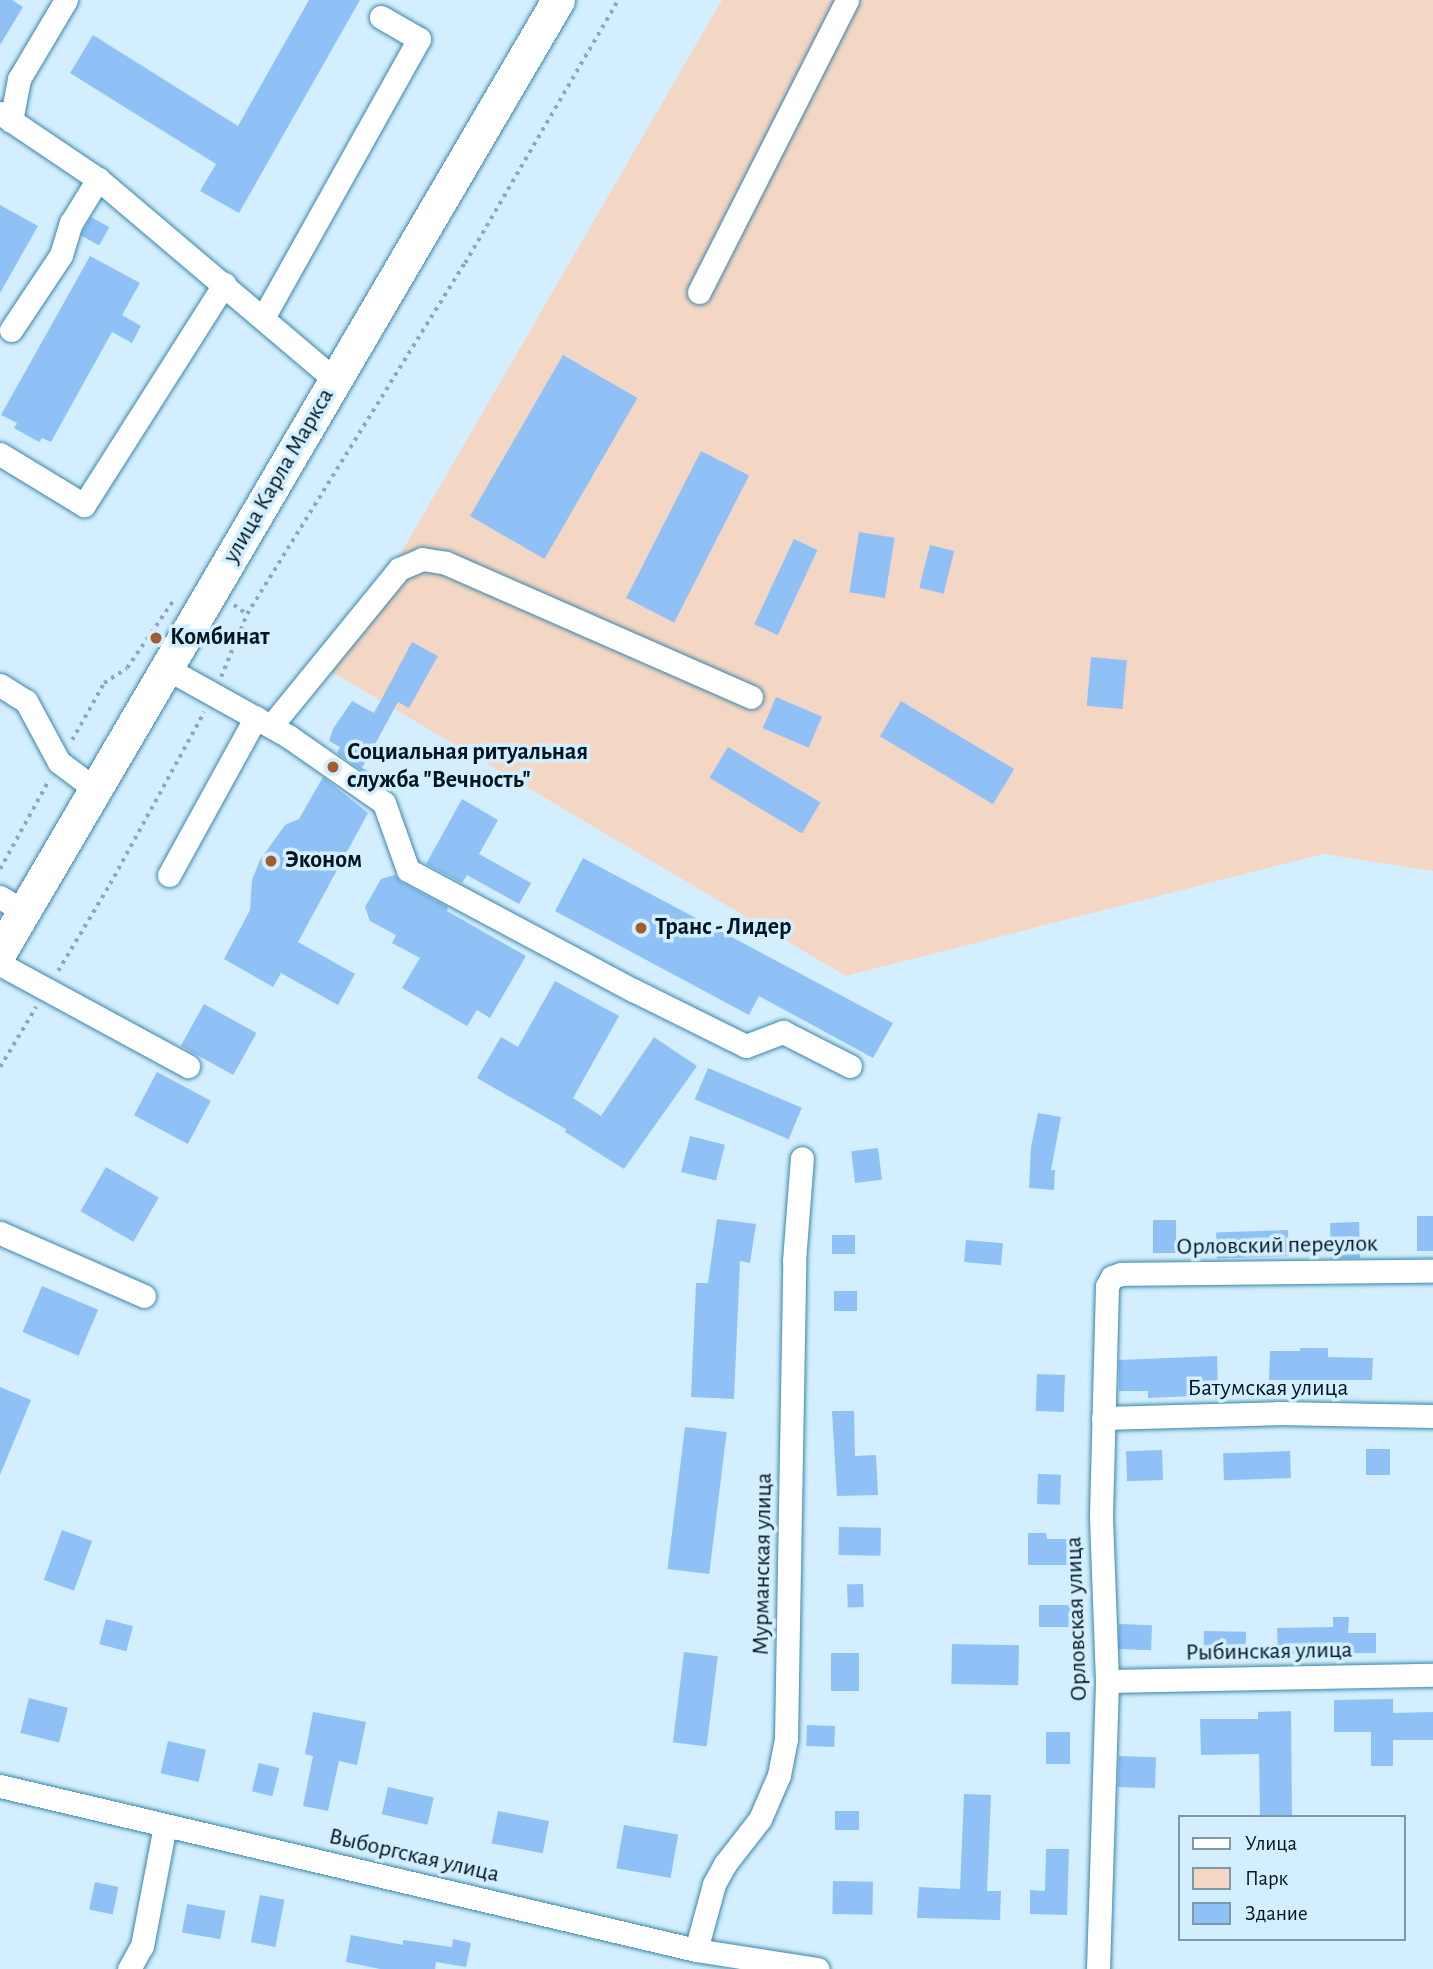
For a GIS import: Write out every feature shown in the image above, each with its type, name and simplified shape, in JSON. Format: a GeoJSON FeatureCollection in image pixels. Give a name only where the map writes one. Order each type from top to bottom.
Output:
{"type":"FeatureCollection","features":[{"type":"Feature","properties":{"kind":"highway","name":"улица Карла Маркса"},"geometry":{"type":"LineString","coordinates":[[0,952],[11,904],[94,789],[558,0]]}},
{"type":"Feature","properties":{"kind":"street"},"geometry":{"type":"LineString","coordinates":[[66,0],[19,79],[6,117],[98,179],[335,380]]}},
{"type":"Feature","properties":{"kind":"street"},"geometry":{"type":"LineString","coordinates":[[699,292],[847,0]]}},
{"type":"Feature","properties":{"kind":"street"},"geometry":{"type":"LineString","coordinates":[[263,318],[419,39],[381,18]]}},
{"type":"Feature","properties":{"kind":"street"},"geometry":{"type":"LineString","coordinates":[[11,330],[61,255],[71,223],[98,179]]}},
{"type":"Feature","properties":{"kind":"street"},"geometry":{"type":"LineString","coordinates":[[0,454],[84,505],[224,284]]}},
{"type":"Feature","properties":{"kind":"street"},"geometry":{"type":"LineString","coordinates":[[169,875],[263,721],[399,569],[422,559],[446,563],[751,697]]}},
{"type":"Feature","properties":{"kind":"street"},"geometry":{"type":"LineString","coordinates":[[166,668],[263,721],[384,803],[408,870],[633,990],[746,1046],[783,1032],[850,1066]]}},
{"type":"Feature","properties":{"kind":"street"},"geometry":{"type":"LineString","coordinates":[[0,685],[26,701],[59,762],[94,789]]}},
{"type":"Feature","properties":{"kind":"street"},"geometry":{"type":"LineString","coordinates":[[0,964],[188,1066]]}},
{"type":"Feature","properties":{"kind":"street","name":"Мурманская улица"},"geometry":{"type":"LineString","coordinates":[[696,1950],[714,1884],[725,1864],[760,1819],[779,1775],[786,1739],[794,1261],[802,1158]]}},
{"type":"Feature","properties":{"kind":"street"},"geometry":{"type":"LineString","coordinates":[[0,1233],[144,1296]]}},
{"type":"Feature","properties":{"kind":"street","name":"Орловский переулок"},"geometry":{"type":"LineString","coordinates":[[1121,1274],[1433,1271]]}},
{"type":"Feature","properties":{"kind":"street","name":"Орловская улица"},"geometry":{"type":"LineString","coordinates":[[1098,1969],[1107,1681],[1101,1514],[1105,1301],[1107,1286],[1112,1277],[1121,1274]]}},
{"type":"Feature","properties":{"kind":"street","name":"Батумская улица"},"geometry":{"type":"LineString","coordinates":[[1103,1418],[1277,1413],[1433,1416]]}},
{"type":"Feature","properties":{"kind":"street","name":"Рыбинская улица"},"geometry":{"type":"LineString","coordinates":[[1107,1681],[1433,1675]]}},
{"type":"Feature","properties":{"kind":"street","name":"Выборгская улица"},"geometry":{"type":"LineString","coordinates":[[0,1786],[696,1950],[721,1961],[818,1969]]}},
{"type":"Feature","properties":{"kind":"street"},"geometry":{"type":"LineString","coordinates":[[129,1969],[142,1946],[165,1825]]}},
{"type":"Feature","properties":{"kind":"path"},"geometry":{"type":"LineString","coordinates":[[0,1067],[110,884],[213,694],[247,614],[465,263],[618,0]]}},
{"type":"Feature","properties":{"kind":"path"},"geometry":{"type":"LineString","coordinates":[[211,591],[247,614]]}},
{"type":"Feature","properties":{"kind":"path"},"geometry":{"type":"LineString","coordinates":[[0,869],[104,683],[127,668],[176,597]]}},
{"type":"Feature","properties":{"kind":"green space"},"geometry":{"type":"Polygon","coordinates":[[[722,0],[1433,0],[1433,871],[1323,854],[846,976],[332,672],[722,0]]]}},
{"type":"Feature","properties":{"kind":"building"},"geometry":{"type":"Polygon","coordinates":[[[0,0],[12,0],[23,7],[0,45],[0,0]]]}},
{"type":"Feature","properties":{"kind":"building"},"geometry":{"type":"Polygon","coordinates":[[[309,0],[360,0],[239,213],[200,191],[216,164],[70,73],[93,35],[238,126],[309,0]]]}},
{"type":"Feature","properties":{"kind":"building"},"geometry":{"type":"Polygon","coordinates":[[[0,205],[38,226],[0,293],[0,205]]]}},
{"type":"Feature","properties":{"kind":"building"},"geometry":{"type":"Polygon","coordinates":[[[91,217],[109,227],[99,246],[81,235],[91,217]]]}},
{"type":"Feature","properties":{"kind":"building"},"geometry":{"type":"Polygon","coordinates":[[[90,256],[140,283],[122,315],[141,326],[132,343],[112,332],[51,442],[42,438],[39,442],[14,428],[17,423],[1,415],[90,256]]]}},
{"type":"Feature","properties":{"kind":"building"},"geometry":{"type":"Polygon","coordinates":[[[563,355],[637,398],[544,559],[470,516],[563,355]]]}},
{"type":"Feature","properties":{"kind":"building"},"geometry":{"type":"Polygon","coordinates":[[[701,451],[749,476],[674,623],[626,598],[701,451]]]}},
{"type":"Feature","properties":{"kind":"building"},"geometry":{"type":"Polygon","coordinates":[[[859,532],[895,538],[885,598],[849,592],[859,532]]]}},
{"type":"Feature","properties":{"kind":"building"},"geometry":{"type":"Polygon","coordinates":[[[794,539],[818,550],[778,635],[754,624],[794,539]]]}},
{"type":"Feature","properties":{"kind":"building"},"geometry":{"type":"Polygon","coordinates":[[[930,545],[954,551],[944,594],[919,588],[930,545]]]}},
{"type":"Feature","properties":{"kind":"building"},"geometry":{"type":"Polygon","coordinates":[[[412,642],[438,656],[409,708],[398,702],[362,768],[370,772],[368,775],[337,753],[340,747],[329,741],[333,729],[352,701],[374,713],[412,642]]]}},
{"type":"Feature","properties":{"kind":"building"},"geometry":{"type":"Polygon","coordinates":[[[1091,657],[1127,660],[1123,709],[1087,706],[1091,657]]]}},
{"type":"Feature","properties":{"kind":"building"},"geometry":{"type":"Polygon","coordinates":[[[776,697],[822,717],[809,748],[763,728],[776,697]]]}},
{"type":"Feature","properties":{"kind":"building"},"geometry":{"type":"Polygon","coordinates":[[[901,701],[1014,769],[993,804],[880,736],[901,701]]]}},
{"type":"Feature","properties":{"kind":"building"},"geometry":{"type":"Polygon","coordinates":[[[728,747],[821,803],[802,833],[709,778],[728,747]]]}},
{"type":"Feature","properties":{"kind":"building"},"geometry":{"type":"Polygon","coordinates":[[[323,777],[368,813],[298,942],[355,974],[338,1005],[281,973],[273,987],[224,959],[250,910],[252,880],[260,860],[285,825],[299,819],[323,777]]]}},
{"type":"Feature","properties":{"kind":"building"},"geometry":{"type":"Polygon","coordinates":[[[462,799],[498,820],[479,854],[531,883],[519,904],[467,875],[462,883],[426,864],[462,799]]]}},
{"type":"Feature","properties":{"kind":"building"},"geometry":{"type":"Polygon","coordinates":[[[583,858],[893,1023],[873,1058],[759,996],[749,1015],[555,911],[583,858]]]}},
{"type":"Feature","properties":{"kind":"building"},"geometry":{"type":"Polygon","coordinates":[[[395,875],[401,882],[448,907],[447,911],[526,956],[490,1018],[477,1010],[467,1026],[402,988],[420,958],[392,943],[396,935],[370,921],[365,907],[381,879],[395,875]]]}},
{"type":"Feature","properties":{"kind":"building"},"geometry":{"type":"Polygon","coordinates":[[[555,981],[619,1016],[573,1098],[601,1116],[654,1037],[697,1066],[624,1169],[565,1132],[566,1129],[477,1078],[501,1037],[518,1047],[555,981]]]}},
{"type":"Feature","properties":{"kind":"building"},"geometry":{"type":"Polygon","coordinates":[[[204,1004],[256,1033],[233,1075],[181,1046],[204,1004]]]}},
{"type":"Feature","properties":{"kind":"building"},"geometry":{"type":"Polygon","coordinates":[[[708,1068],[802,1108],[789,1139],[695,1099],[708,1068]]]}},
{"type":"Feature","properties":{"kind":"building"},"geometry":{"type":"Polygon","coordinates":[[[157,1072],[211,1101],[188,1144],[134,1115],[157,1072]]]}},
{"type":"Feature","properties":{"kind":"building"},"geometry":{"type":"Polygon","coordinates":[[[1038,1113],[1061,1117],[1051,1170],[1055,1170],[1054,1190],[1029,1188],[1031,1147],[1038,1113]]]}},
{"type":"Feature","properties":{"kind":"building"},"geometry":{"type":"Polygon","coordinates":[[[690,1136],[725,1145],[716,1181],[681,1172],[690,1136]]]}},
{"type":"Feature","properties":{"kind":"building"},"geometry":{"type":"Polygon","coordinates":[[[878,1148],[882,1180],[855,1183],[851,1151],[878,1148]]]}},
{"type":"Feature","properties":{"kind":"building"},"geometry":{"type":"Polygon","coordinates":[[[106,1167],[159,1198],[133,1242],[80,1211],[106,1167]]]}},
{"type":"Feature","properties":{"kind":"building"},"geometry":{"type":"Polygon","coordinates":[[[1417,1216],[1433,1216],[1433,1251],[1417,1251],[1417,1216]]]}},
{"type":"Feature","properties":{"kind":"building"},"geometry":{"type":"Polygon","coordinates":[[[717,1219],[756,1224],[750,1263],[740,1261],[734,1399],[691,1397],[696,1283],[708,1283],[717,1219]]]}},
{"type":"Feature","properties":{"kind":"building"},"geometry":{"type":"Polygon","coordinates":[[[1153,1220],[1176,1220],[1176,1253],[1153,1253],[1153,1220]]]}},
{"type":"Feature","properties":{"kind":"building"},"geometry":{"type":"Polygon","coordinates":[[[1359,1222],[1360,1258],[1331,1259],[1330,1223],[1359,1222]]]}},
{"type":"Feature","properties":{"kind":"building"},"geometry":{"type":"Polygon","coordinates":[[[1288,1230],[1289,1256],[1217,1258],[1216,1233],[1288,1230]]]}},
{"type":"Feature","properties":{"kind":"building"},"geometry":{"type":"Polygon","coordinates":[[[832,1235],[855,1235],[855,1254],[832,1254],[832,1235]]]}},
{"type":"Feature","properties":{"kind":"building"},"geometry":{"type":"Polygon","coordinates":[[[966,1240],[1003,1243],[1001,1265],[964,1262],[966,1240]]]}},
{"type":"Feature","properties":{"kind":"building"},"geometry":{"type":"Polygon","coordinates":[[[42,1286],[98,1310],[79,1356],[22,1332],[42,1286]]]}},
{"type":"Feature","properties":{"kind":"building"},"geometry":{"type":"Polygon","coordinates":[[[834,1291],[857,1291],[857,1311],[834,1311],[834,1291]]]}},
{"type":"Feature","properties":{"kind":"building"},"geometry":{"type":"Polygon","coordinates":[[[1300,1348],[1328,1348],[1328,1357],[1373,1358],[1372,1380],[1269,1380],[1270,1351],[1300,1351],[1300,1348]]]}},
{"type":"Feature","properties":{"kind":"building"},"geometry":{"type":"Polygon","coordinates":[[[1217,1356],[1218,1395],[1148,1398],[1148,1391],[1119,1391],[1119,1360],[1217,1356]]]}},
{"type":"Feature","properties":{"kind":"building"},"geometry":{"type":"Polygon","coordinates":[[[1037,1374],[1065,1375],[1064,1412],[1036,1411],[1037,1374]]]}},
{"type":"Feature","properties":{"kind":"building"},"geometry":{"type":"Polygon","coordinates":[[[0,1387],[31,1400],[0,1475],[0,1387]]]}},
{"type":"Feature","properties":{"kind":"building"},"geometry":{"type":"Polygon","coordinates":[[[832,1411],[854,1411],[855,1456],[876,1455],[878,1495],[837,1496],[832,1411]]]}},
{"type":"Feature","properties":{"kind":"building"},"geometry":{"type":"Polygon","coordinates":[[[685,1427],[727,1432],[709,1574],[668,1569],[685,1427]]]}},
{"type":"Feature","properties":{"kind":"building"},"geometry":{"type":"Polygon","coordinates":[[[1366,1449],[1390,1449],[1390,1475],[1366,1475],[1366,1449]]]}},
{"type":"Feature","properties":{"kind":"building"},"geometry":{"type":"Polygon","coordinates":[[[1162,1450],[1163,1480],[1127,1481],[1126,1451],[1162,1450]]]}},
{"type":"Feature","properties":{"kind":"building"},"geometry":{"type":"Polygon","coordinates":[[[1290,1451],[1291,1478],[1224,1480],[1223,1453],[1290,1451]]]}},
{"type":"Feature","properties":{"kind":"building"},"geometry":{"type":"Polygon","coordinates":[[[1038,1474],[1061,1475],[1060,1505],[1037,1504],[1038,1474]]]}},
{"type":"Feature","properties":{"kind":"building"},"geometry":{"type":"Polygon","coordinates":[[[839,1527],[881,1528],[881,1556],[839,1555],[839,1527]]]}},
{"type":"Feature","properties":{"kind":"building"},"geometry":{"type":"Polygon","coordinates":[[[62,1530],[92,1541],[74,1591],[44,1580],[62,1530]]]}},
{"type":"Feature","properties":{"kind":"building"},"geometry":{"type":"Polygon","coordinates":[[[1028,1533],[1046,1533],[1047,1539],[1069,1539],[1069,1565],[1028,1565],[1028,1533]]]}},
{"type":"Feature","properties":{"kind":"building"},"geometry":{"type":"Polygon","coordinates":[[[863,1584],[864,1607],[848,1608],[847,1585],[863,1584]]]}},
{"type":"Feature","properties":{"kind":"building"},"geometry":{"type":"Polygon","coordinates":[[[1039,1605],[1078,1605],[1078,1627],[1039,1627],[1039,1605]]]}},
{"type":"Feature","properties":{"kind":"building"},"geometry":{"type":"Polygon","coordinates":[[[1333,1617],[1349,1617],[1348,1633],[1376,1633],[1376,1653],[1278,1654],[1277,1628],[1333,1627],[1333,1617]]]}},
{"type":"Feature","properties":{"kind":"building"},"geometry":{"type":"Polygon","coordinates":[[[106,1619],[133,1626],[126,1651],[99,1644],[106,1619]]]}},
{"type":"Feature","properties":{"kind":"building"},"geometry":{"type":"Polygon","coordinates":[[[1119,1624],[1152,1625],[1151,1650],[1118,1649],[1119,1624]]]}},
{"type":"Feature","properties":{"kind":"building"},"geometry":{"type":"Polygon","coordinates":[[[1204,1631],[1246,1632],[1246,1656],[1204,1655],[1204,1631]]]}},
{"type":"Feature","properties":{"kind":"building"},"geometry":{"type":"Polygon","coordinates":[[[952,1644],[1019,1645],[1018,1685],[951,1684],[952,1644]]]}},
{"type":"Feature","properties":{"kind":"building"},"geometry":{"type":"Polygon","coordinates":[[[684,1652],[718,1656],[707,1746],[673,1742],[684,1652]]]}},
{"type":"Feature","properties":{"kind":"building"},"geometry":{"type":"Polygon","coordinates":[[[831,1653],[859,1653],[859,1691],[831,1691],[831,1653]]]}},
{"type":"Feature","properties":{"kind":"building"},"geometry":{"type":"Polygon","coordinates":[[[29,1698],[68,1708],[59,1743],[20,1733],[29,1698]]]}},
{"type":"Feature","properties":{"kind":"building"},"geometry":{"type":"Polygon","coordinates":[[[1393,1699],[1393,1713],[1433,1712],[1433,1740],[1393,1740],[1393,1766],[1371,1766],[1371,1732],[1334,1732],[1334,1700],[1393,1699]]]}},
{"type":"Feature","properties":{"kind":"building"},"geometry":{"type":"Polygon","coordinates":[[[1291,1711],[1292,1815],[1260,1815],[1259,1754],[1201,1755],[1200,1719],[1258,1719],[1258,1712],[1291,1711]]]}},
{"type":"Feature","properties":{"kind":"building"},"geometry":{"type":"Polygon","coordinates":[[[313,1712],[366,1722],[357,1765],[339,1761],[328,1811],[303,1806],[313,1756],[305,1754],[313,1712]]]}},
{"type":"Feature","properties":{"kind":"building"},"geometry":{"type":"Polygon","coordinates":[[[807,1725],[835,1726],[834,1747],[806,1746],[807,1725]]]}},
{"type":"Feature","properties":{"kind":"building"},"geometry":{"type":"Polygon","coordinates":[[[1046,1732],[1070,1732],[1070,1764],[1046,1764],[1046,1732]]]}},
{"type":"Feature","properties":{"kind":"building"},"geometry":{"type":"Polygon","coordinates":[[[168,1741],[206,1750],[199,1782],[161,1773],[168,1741]]]}},
{"type":"Feature","properties":{"kind":"building"},"geometry":{"type":"Polygon","coordinates":[[[1119,1756],[1156,1757],[1155,1788],[1118,1787],[1119,1756]]]}},
{"type":"Feature","properties":{"kind":"building"},"geometry":{"type":"Polygon","coordinates":[[[259,1763],[279,1768],[272,1796],[252,1791],[259,1763]]]}},
{"type":"Feature","properties":{"kind":"building"},"geometry":{"type":"Polygon","coordinates":[[[388,1787],[434,1798],[427,1825],[382,1814],[388,1787]]]}},
{"type":"Feature","properties":{"kind":"building"},"geometry":{"type":"Polygon","coordinates":[[[964,1794],[991,1795],[987,1891],[1001,1891],[1000,1920],[917,1918],[919,1887],[960,1889],[964,1794]]]}},
{"type":"Feature","properties":{"kind":"building"},"geometry":{"type":"Polygon","coordinates":[[[498,1811],[549,1821],[543,1853],[492,1843],[498,1811]]]}},
{"type":"Feature","properties":{"kind":"building"},"geometry":{"type":"Polygon","coordinates":[[[835,1811],[859,1811],[859,1830],[835,1830],[835,1811]]]}},
{"type":"Feature","properties":{"kind":"building"},"geometry":{"type":"Polygon","coordinates":[[[624,1825],[678,1835],[671,1878],[616,1868],[624,1825]]]}},
{"type":"Feature","properties":{"kind":"building"},"geometry":{"type":"Polygon","coordinates":[[[1046,1849],[1069,1849],[1067,1915],[1030,1914],[1030,1890],[1045,1891],[1046,1849]]]}},
{"type":"Feature","properties":{"kind":"building"},"geometry":{"type":"Polygon","coordinates":[[[833,1881],[873,1882],[872,1915],[832,1914],[833,1881]]]}},
{"type":"Feature","properties":{"kind":"building"},"geometry":{"type":"Polygon","coordinates":[[[95,1882],[118,1887],[113,1914],[89,1909],[95,1882]]]}},
{"type":"Feature","properties":{"kind":"building"},"geometry":{"type":"Polygon","coordinates":[[[260,1895],[285,1900],[275,1947],[251,1942],[260,1895]]]}},
{"type":"Feature","properties":{"kind":"building"},"geometry":{"type":"Polygon","coordinates":[[[187,1904],[225,1911],[220,1939],[182,1933],[187,1904]]]}},
{"type":"Feature","properties":{"kind":"building"},"geometry":{"type":"Polygon","coordinates":[[[351,1935],[403,1945],[403,1940],[452,1947],[453,1939],[471,1943],[466,1967],[436,1962],[435,1969],[380,1969],[346,1962],[351,1935]]]}},
{"type":"Feature","properties":{"kind":"place","name":"Комбинат"},"geometry":{"type":"Point","coordinates":[156,638]}},
{"type":"Feature","properties":{"kind":"place","name":"Социальная ритуальная служба \"Вечность\""},"geometry":{"type":"Point","coordinates":[333,767]}},
{"type":"Feature","properties":{"kind":"place","name":"Эконом"},"geometry":{"type":"Point","coordinates":[271,861]}},
{"type":"Feature","properties":{"kind":"place","name":"Транс - Лидер"},"geometry":{"type":"Point","coordinates":[641,928]}}]}
